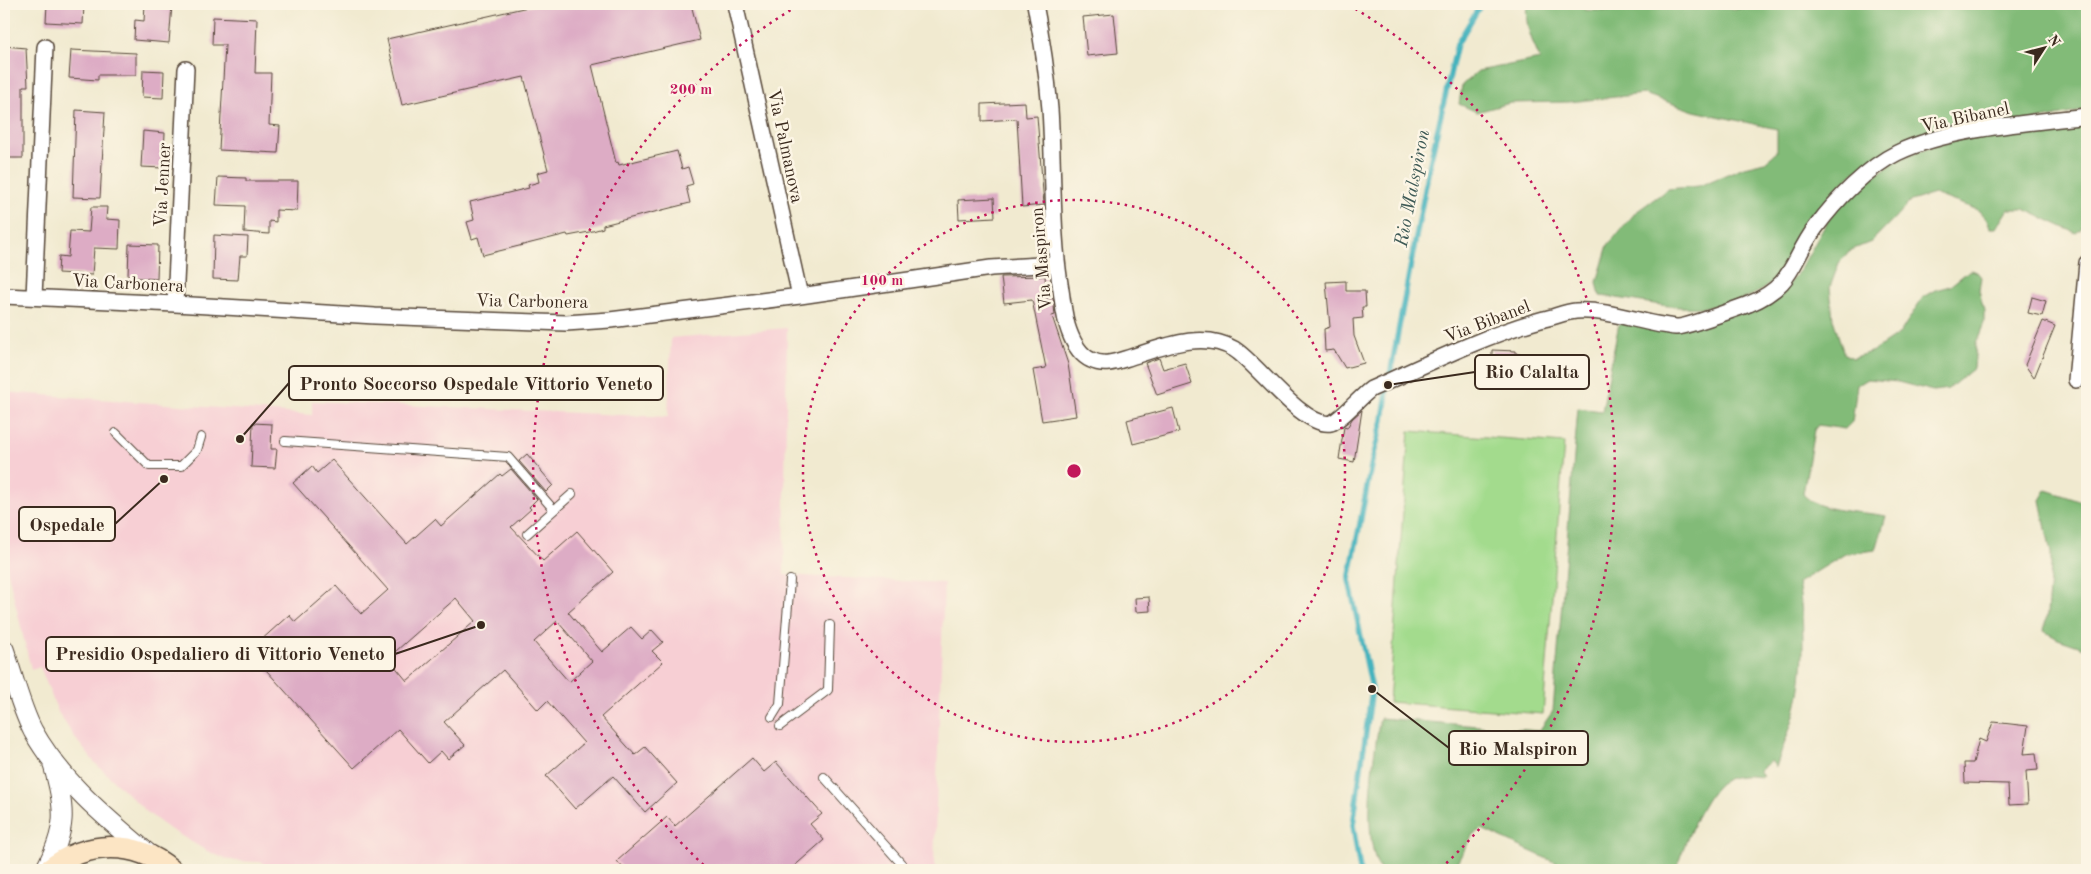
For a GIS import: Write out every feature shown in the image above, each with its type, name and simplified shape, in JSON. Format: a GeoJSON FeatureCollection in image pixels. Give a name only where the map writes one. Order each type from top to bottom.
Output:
{"type":"FeatureCollection","features":[{"type":"Feature","properties":{"kind":"main road"},"geometry":{"type":"LineString","coordinates":[[47,870],[61,860],[82,851],[105,847],[128,849],[150,856],[172,870]]}},
{"type":"Feature","properties":{"kind":"street","name":"Via Palmanova"},"geometry":{"type":"LineString","coordinates":[[735,4],[800,296]]}},
{"type":"Feature","properties":{"kind":"street","name":"Via Maspiron"},"geometry":{"type":"LineString","coordinates":[[1035,4],[1048,79],[1057,264],[1068,330],[1081,354],[1090,360],[1110,363],[1171,345],[1202,340],[1217,342],[1239,352],[1298,409],[1313,419],[1326,423],[1336,420],[1356,400],[1372,389],[1423,366]]}},
{"type":"Feature","properties":{"kind":"street"},"geometry":{"type":"LineString","coordinates":[[34,297],[45,46]]}},
{"type":"Feature","properties":{"kind":"street","name":"Via Jenner"},"geometry":{"type":"LineString","coordinates":[[175,304],[186,69]]}},
{"type":"Feature","properties":{"kind":"street","name":"Via Bibanel"},"geometry":{"type":"LineString","coordinates":[[1423,366],[1513,328],[1576,312],[1618,315],[1678,328],[1750,303],[1776,288],[1790,275],[1815,228],[1839,200],[1871,170],[1896,153],[1943,137],[2018,124],[2087,116]]}},
{"type":"Feature","properties":{"kind":"street"},"geometry":{"type":"LineString","coordinates":[[2076,380],[2087,263]]}},
{"type":"Feature","properties":{"kind":"street","name":"Via Carbonera"},"geometry":{"type":"LineString","coordinates":[[4,296],[375,316],[566,323],[610,320],[800,296],[991,268],[1057,264]]}},
{"type":"Feature","properties":{"kind":"street"},"geometry":{"type":"LineString","coordinates":[[4,649],[32,729],[52,762],[98,810],[150,856]]}},
{"type":"Feature","properties":{"kind":"street"},"geometry":{"type":"LineString","coordinates":[[47,870],[55,852],[63,820],[60,789],[52,762]]}},
{"type":"Feature","properties":{"kind":"lane"},"geometry":{"type":"LineString","coordinates":[[116,433],[149,466],[181,466],[198,450],[201,437]]}},
{"type":"Feature","properties":{"kind":"lane"},"geometry":{"type":"LineString","coordinates":[[285,441],[508,457],[554,510]]}},
{"type":"Feature","properties":{"kind":"lane"},"geometry":{"type":"LineString","coordinates":[[527,534],[572,494]]}},
{"type":"Feature","properties":{"kind":"lane"},"geometry":{"type":"LineString","coordinates":[[772,717],[780,704],[790,580]]}},
{"type":"Feature","properties":{"kind":"lane"},"geometry":{"type":"LineString","coordinates":[[780,726],[828,690],[830,625]]}},
{"type":"Feature","properties":{"kind":"lane"},"geometry":{"type":"LineString","coordinates":[[824,777],[907,870]]}},
{"type":"Feature","properties":{"kind":"shaded area"},"geometry":{"type":"Polygon","coordinates":[[[787,328],[784,575],[944,583],[934,864],[938,870],[265,870],[262,862],[236,861],[207,851],[168,828],[148,813],[95,763],[75,738],[58,712],[40,667],[31,669],[4,556],[4,392],[312,415],[312,401],[668,417],[671,338],[787,328]]]}},
{"type":"Feature","properties":{"kind":"green space"},"geometry":{"type":"Polygon","coordinates":[[[1527,4],[1579,4],[1585,10],[1610,11],[1626,4],[1701,4],[1735,9],[1766,4],[2087,4],[2087,110],[1890,149],[1862,166],[1838,187],[1818,211],[1794,256],[1782,273],[1763,289],[1741,300],[1717,306],[1692,308],[1600,296],[1597,282],[1608,245],[1636,212],[1668,189],[1699,186],[1744,167],[1765,162],[1777,152],[1777,129],[1694,111],[1644,94],[1569,102],[1510,103],[1477,112],[1459,104],[1462,85],[1478,71],[1540,59],[1528,25],[1527,4]]]}},
{"type":"Feature","properties":{"kind":"green space"},"geometry":{"type":"Polygon","coordinates":[[[2087,126],[2087,218],[2076,233],[2024,209],[2008,209],[1996,228],[1990,228],[1988,221],[1978,210],[1934,194],[1911,201],[1871,242],[1849,251],[1839,263],[1830,287],[1833,319],[1844,354],[1853,358],[1873,351],[1900,333],[1923,297],[1935,290],[1950,286],[1970,270],[1977,272],[1981,277],[1979,290],[1984,311],[1984,323],[1976,343],[1974,368],[1948,389],[1933,391],[1898,382],[1867,379],[1857,385],[1852,422],[1845,429],[1818,425],[1814,430],[1803,494],[1819,505],[1830,508],[1886,516],[1876,550],[1845,554],[1798,583],[1802,609],[1803,638],[1801,682],[1795,713],[1776,767],[1771,761],[1759,770],[1763,777],[1734,777],[1725,780],[1717,786],[1702,807],[1695,821],[1676,870],[1566,870],[1565,867],[1482,829],[1473,834],[1453,870],[1380,870],[1374,855],[1371,837],[1370,796],[1374,753],[1380,718],[1539,731],[1553,711],[1578,408],[1602,411],[1620,318],[1653,329],[1788,286],[1841,202],[1851,192],[1898,160],[1920,151],[1967,138],[1991,134],[2087,126]]]}},
{"type":"Feature","properties":{"kind":"green space"},"geometry":{"type":"Polygon","coordinates":[[[1409,431],[1564,443],[1543,714],[1389,702],[1409,431]]]}},
{"type":"Feature","properties":{"kind":"green space"},"geometry":{"type":"Polygon","coordinates":[[[2046,490],[2080,501],[2087,508],[2087,649],[2058,639],[2044,631],[2051,567],[2051,553],[2040,500],[2046,490]]]}},
{"type":"Feature","properties":{"kind":"building"},"geometry":{"type":"Polygon","coordinates":[[[47,4],[84,4],[83,24],[46,22],[47,4]]]}},
{"type":"Feature","properties":{"kind":"building"},"geometry":{"type":"Polygon","coordinates":[[[145,4],[172,4],[169,43],[134,40],[135,20],[144,21],[145,4]]]}},
{"type":"Feature","properties":{"kind":"building"},"geometry":{"type":"Polygon","coordinates":[[[541,4],[691,4],[700,40],[592,65],[616,163],[618,162],[619,165],[677,151],[682,169],[688,167],[693,184],[686,186],[690,203],[603,225],[603,228],[589,232],[568,236],[567,234],[483,255],[478,237],[472,239],[467,222],[474,220],[470,202],[529,188],[528,185],[539,182],[537,173],[548,170],[524,77],[402,105],[387,39],[541,4]]]}},
{"type":"Feature","properties":{"kind":"building"},"geometry":{"type":"Polygon","coordinates":[[[1114,14],[1118,53],[1087,56],[1083,17],[1114,14]]]}},
{"type":"Feature","properties":{"kind":"building"},"geometry":{"type":"Polygon","coordinates":[[[213,17],[257,19],[255,73],[271,73],[269,125],[280,126],[278,153],[219,150],[225,45],[212,45],[213,17]]]}},
{"type":"Feature","properties":{"kind":"building"},"geometry":{"type":"Polygon","coordinates":[[[4,46],[26,48],[28,86],[23,86],[23,158],[4,158],[4,134],[8,134],[7,70],[4,70],[4,46]]]}},
{"type":"Feature","properties":{"kind":"building"},"geometry":{"type":"Polygon","coordinates":[[[71,50],[136,53],[136,75],[98,75],[98,80],[69,78],[71,50]]]}},
{"type":"Feature","properties":{"kind":"building"},"geometry":{"type":"Polygon","coordinates":[[[143,70],[164,71],[163,98],[142,97],[143,70]]]}},
{"type":"Feature","properties":{"kind":"building"},"geometry":{"type":"Polygon","coordinates":[[[1025,102],[1026,117],[1037,116],[1044,205],[1022,207],[1017,119],[982,121],[982,104],[1025,102]]]}},
{"type":"Feature","properties":{"kind":"building"},"geometry":{"type":"Polygon","coordinates":[[[76,110],[105,112],[100,198],[73,197],[76,110]]]}},
{"type":"Feature","properties":{"kind":"building"},"geometry":{"type":"Polygon","coordinates":[[[143,131],[165,133],[163,168],[141,167],[143,131]]]}},
{"type":"Feature","properties":{"kind":"building"},"geometry":{"type":"Polygon","coordinates":[[[218,177],[246,178],[246,181],[298,181],[297,211],[276,210],[276,222],[269,221],[269,234],[244,232],[245,206],[216,205],[218,177]]]}},
{"type":"Feature","properties":{"kind":"building"},"geometry":{"type":"Polygon","coordinates":[[[994,198],[995,217],[959,219],[958,200],[994,198]]]}},
{"type":"Feature","properties":{"kind":"building"},"geometry":{"type":"Polygon","coordinates":[[[91,207],[107,207],[106,219],[120,220],[119,249],[94,248],[92,275],[58,273],[59,256],[68,257],[70,231],[89,232],[91,207]]]}},
{"type":"Feature","properties":{"kind":"building"},"geometry":{"type":"Polygon","coordinates":[[[214,235],[248,237],[247,256],[240,256],[238,280],[213,279],[214,235]]]}},
{"type":"Feature","properties":{"kind":"building"},"geometry":{"type":"Polygon","coordinates":[[[129,244],[158,245],[157,279],[128,277],[129,244]]]}},
{"type":"Feature","properties":{"kind":"building"},"geometry":{"type":"Polygon","coordinates":[[[1045,276],[1047,299],[1053,298],[1055,315],[1052,316],[1068,364],[1076,416],[1042,421],[1033,370],[1046,368],[1032,300],[1004,303],[1001,277],[1045,276]]]}},
{"type":"Feature","properties":{"kind":"building"},"geometry":{"type":"Polygon","coordinates":[[[1346,281],[1346,291],[1365,291],[1366,307],[1362,307],[1363,318],[1353,319],[1354,336],[1364,363],[1345,368],[1334,350],[1325,351],[1324,329],[1330,327],[1326,282],[1346,281]]]}},
{"type":"Feature","properties":{"kind":"building"},"geometry":{"type":"Polygon","coordinates":[[[2032,297],[2046,301],[2042,316],[2028,313],[2032,297]]]}},
{"type":"Feature","properties":{"kind":"building"},"geometry":{"type":"Polygon","coordinates":[[[2043,321],[2055,326],[2034,378],[2025,365],[2043,321]]]}},
{"type":"Feature","properties":{"kind":"building"},"geometry":{"type":"Polygon","coordinates":[[[1492,350],[1516,351],[1516,354],[1537,355],[1537,380],[1515,380],[1515,384],[1499,383],[1499,376],[1488,375],[1489,359],[1492,359],[1492,350]]]}},
{"type":"Feature","properties":{"kind":"building"},"geometry":{"type":"Polygon","coordinates":[[[1159,358],[1163,369],[1185,363],[1192,384],[1157,395],[1145,363],[1159,358]]]}},
{"type":"Feature","properties":{"kind":"building"},"geometry":{"type":"Polygon","coordinates":[[[1173,408],[1179,432],[1133,444],[1127,420],[1173,408]]]}},
{"type":"Feature","properties":{"kind":"building"},"geometry":{"type":"Polygon","coordinates":[[[1362,410],[1354,462],[1339,459],[1344,427],[1347,428],[1352,419],[1362,410]]]}},
{"type":"Feature","properties":{"kind":"building"},"geometry":{"type":"Polygon","coordinates":[[[253,423],[272,424],[271,449],[277,449],[275,468],[251,467],[253,423]]]}},
{"type":"Feature","properties":{"kind":"building"},"geometry":{"type":"Polygon","coordinates":[[[527,454],[553,485],[546,492],[519,461],[527,454]]]}},
{"type":"Feature","properties":{"kind":"building"},"geometry":{"type":"Polygon","coordinates":[[[332,460],[407,544],[435,519],[441,526],[500,474],[502,476],[511,469],[537,499],[529,507],[531,509],[511,527],[543,561],[577,531],[613,572],[568,612],[602,652],[631,627],[642,639],[652,630],[663,642],[652,651],[663,662],[601,717],[635,755],[645,747],[677,783],[645,812],[613,776],[575,809],[546,776],[584,743],[547,701],[538,710],[503,670],[444,722],[465,745],[448,759],[441,751],[428,763],[398,729],[354,768],[249,651],[289,615],[295,622],[336,586],[361,614],[388,590],[293,483],[312,466],[317,473],[332,460]],[[456,598],[388,658],[407,681],[475,621],[456,598]],[[557,621],[534,642],[569,682],[592,661],[557,621]]]}},
{"type":"Feature","properties":{"kind":"building"},"geometry":{"type":"Polygon","coordinates":[[[1149,597],[1150,611],[1136,612],[1135,598],[1149,597]]]}},
{"type":"Feature","properties":{"kind":"building"},"geometry":{"type":"Polygon","coordinates":[[[1993,722],[2028,726],[2024,754],[2036,753],[2038,770],[2026,771],[2028,804],[2009,805],[2008,784],[1965,783],[1964,763],[1973,763],[1979,739],[1986,742],[1993,722]]]}},
{"type":"Feature","properties":{"kind":"building"},"geometry":{"type":"Polygon","coordinates":[[[752,758],[764,772],[776,762],[822,814],[810,824],[824,840],[790,870],[625,870],[617,861],[667,817],[675,826],[752,758]]]}},
{"type":"Feature","properties":{"kind":"waterway","name":"Rio Malspiron"},"geometry":{"type":"LineString","coordinates":[[1360,870],[1353,825],[1372,689],[1349,580],[1372,461],[1383,420],[1430,163],[1457,44],[1481,4]]}},
{"type":"Feature","properties":{"kind":"place","name":"Rio Calalta"},"geometry":{"type":"Point","coordinates":[1388,385]}},
{"type":"Feature","properties":{"kind":"place","name":"Pronto Soccorso Ospedale Vittorio Veneto"},"geometry":{"type":"Point","coordinates":[240,439]}},
{"type":"Feature","properties":{"kind":"place","name":"Ospedale"},"geometry":{"type":"Point","coordinates":[164,479]}},
{"type":"Feature","properties":{"kind":"place","name":"Presidio Ospedaliero di Vittorio Veneto"},"geometry":{"type":"Point","coordinates":[481,625]}},
{"type":"Feature","properties":{"kind":"place","name":"Rio Malspiron"},"geometry":{"type":"Point","coordinates":[1372,689]}}]}
